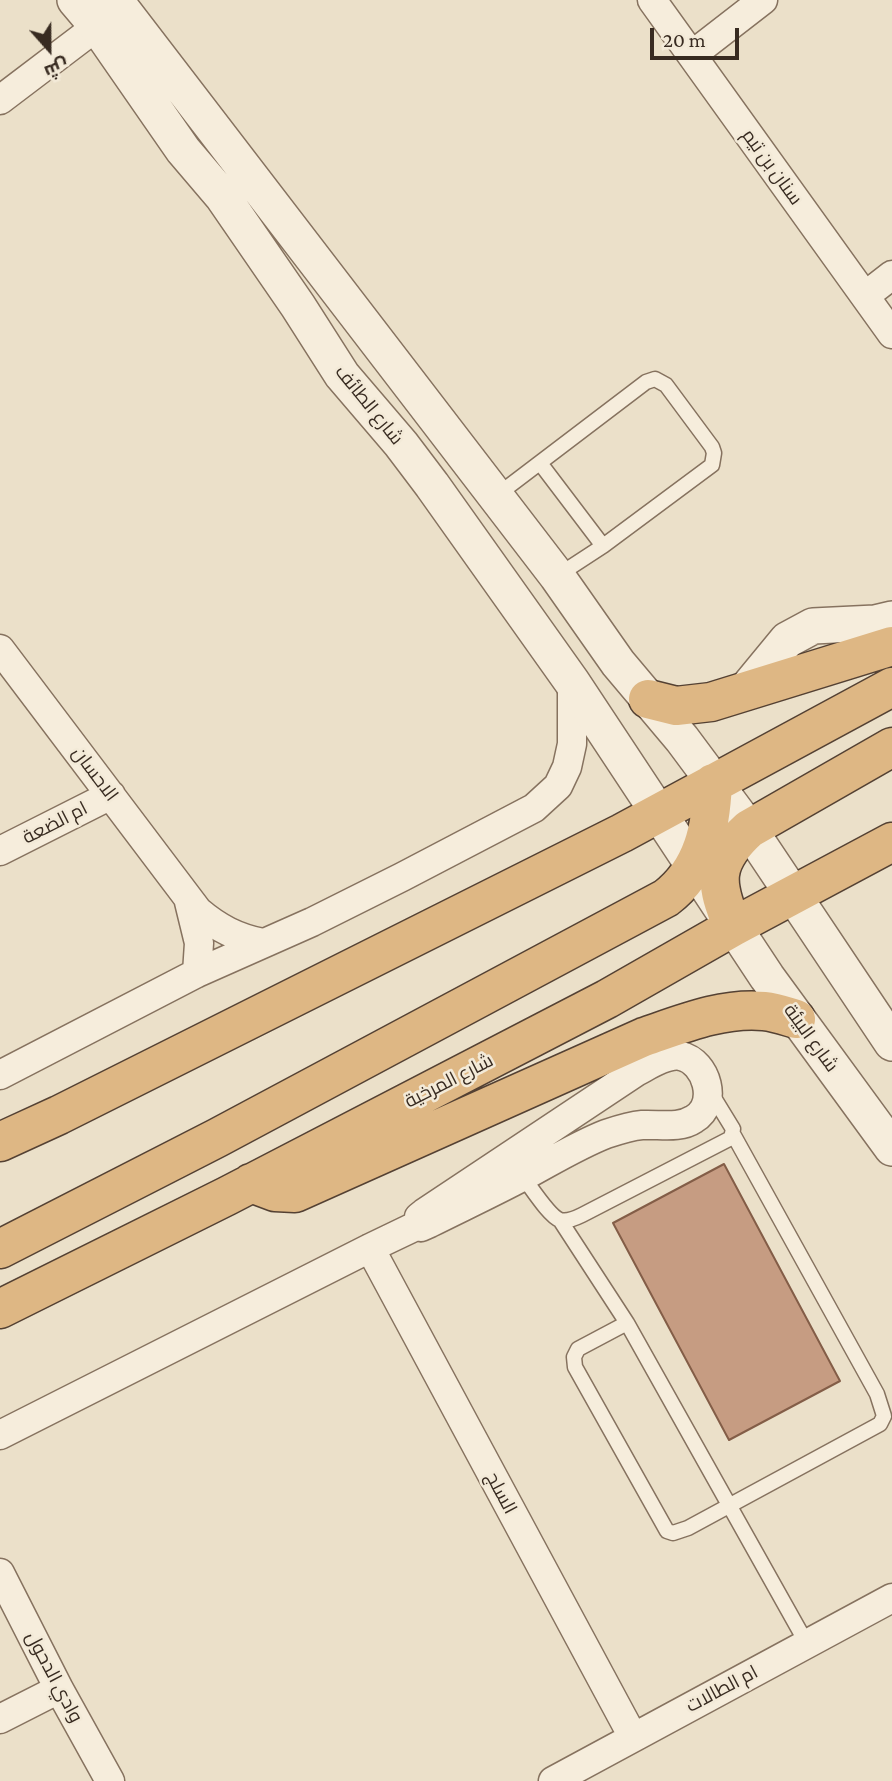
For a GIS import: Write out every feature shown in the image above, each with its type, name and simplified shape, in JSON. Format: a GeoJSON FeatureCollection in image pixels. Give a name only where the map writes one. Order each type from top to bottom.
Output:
{"type":"FeatureCollection","features":[{"type":"Feature","properties":{"kind":"highway"},"geometry":{"type":"LineString","coordinates":[[648,699],[676,706],[693,705],[892,646]]}},
{"type":"Feature","properties":{"kind":"highway"},"geometry":{"type":"LineString","coordinates":[[0,1142],[59,1115],[659,812],[892,687]]}},
{"type":"Feature","properties":{"kind":"highway"},"geometry":{"type":"LineString","coordinates":[[733,926],[719,890],[720,868],[732,844],[748,829],[892,747]]}},
{"type":"Feature","properties":{"kind":"highway"},"geometry":{"type":"LineString","coordinates":[[0,1249],[217,1138],[666,898],[681,887],[695,867],[708,831],[713,783]]}},
{"type":"Feature","properties":{"kind":"highway","name":"شارع المرخية"},"geometry":{"type":"LineString","coordinates":[[0,1309],[607,999],[733,926],[892,842]]}},
{"type":"Feature","properties":{"kind":"highway"},"geometry":{"type":"LineString","coordinates":[[251,1183],[275,1192],[295,1193],[644,1037],[684,1024],[720,1014],[752,1011],[767,1011],[796,1019]]}},
{"type":"Feature","properties":{"kind":"highway"},"geometry":{"type":"LineString","coordinates":[[0,1165],[59,1115]]}},
{"type":"Feature","properties":{"kind":"street","name":"سنان بن تيم"},"geometry":{"type":"LineString","coordinates":[[652,0],[892,334]]}},
{"type":"Feature","properties":{"kind":"street"},"geometry":{"type":"LineString","coordinates":[[692,55],[763,0]]}},
{"type":"Feature","properties":{"kind":"street"},"geometry":{"type":"LineString","coordinates":[[0,100],[102,8],[496,496],[618,663],[682,739],[793,894],[892,1043]]}},
{"type":"Feature","properties":{"kind":"street","name":"شارع الطائف"},"geometry":{"type":"LineString","coordinates":[[102,8],[183,150],[223,197],[342,375],[432,485],[572,682],[695,867]]}},
{"type":"Feature","properties":{"kind":"street"},"geometry":{"type":"LineString","coordinates":[[865,296],[892,275]]}},
{"type":"Feature","properties":{"kind":"street"},"geometry":{"type":"LineString","coordinates":[[745,691],[787,640],[813,626],[875,623],[892,619]]}},
{"type":"Feature","properties":{"kind":"street","name":"الاحسان"},"geometry":{"type":"LineString","coordinates":[[0,649],[188,900],[221,929],[235,936],[263,943]]}},
{"type":"Feature","properties":{"kind":"street"},"geometry":{"type":"LineString","coordinates":[[0,1075],[197,973],[402,877],[534,808],[558,786],[567,767],[572,744],[572,682]]}},
{"type":"Feature","properties":{"kind":"street","name":"ام الضعة"},"geometry":{"type":"LineString","coordinates":[[0,851],[111,795]]}},
{"type":"Feature","properties":{"kind":"street","name":"شارع البيئة"},"geometry":{"type":"LineString","coordinates":[[695,867],[796,1019],[892,1147]]}},
{"type":"Feature","properties":{"kind":"street","name":"الاحسان"},"geometry":{"type":"LineString","coordinates":[[188,900],[199,943],[197,973]]}},
{"type":"Feature","properties":{"kind":"street"},"geometry":{"type":"LineString","coordinates":[[0,1435],[418,1224],[425,1226],[523,1177],[582,1144],[607,1134],[644,1125],[686,1124],[697,1118],[704,1108],[708,1089],[705,1077],[689,1060],[681,1056],[655,1062],[424,1213],[419,1217],[418,1224]]}},
{"type":"Feature","properties":{"kind":"street","name":"السلج"},"geometry":{"type":"LineString","coordinates":[[370,1248],[633,1737]]}},
{"type":"Feature","properties":{"kind":"street","name":"وادي الدحول"},"geometry":{"type":"LineString","coordinates":[[0,1573],[110,1781]]}},
{"type":"Feature","properties":{"kind":"street","name":"ام الطالات"},"geometry":{"type":"LineString","coordinates":[[553,1781],[892,1598]]}},
{"type":"Feature","properties":{"kind":"street"},"geometry":{"type":"LineString","coordinates":[[0,1719],[59,1689]]}},
{"type":"Feature","properties":{"kind":"lane"},"geometry":{"type":"LineString","coordinates":[[496,496],[650,380],[663,382],[673,395],[712,447],[712,465],[603,546],[557,576]]}},
{"type":"Feature","properties":{"kind":"lane"},"geometry":{"type":"LineString","coordinates":[[540,463],[603,546]]}},
{"type":"Feature","properties":{"kind":"lane"},"geometry":{"type":"LineString","coordinates":[[627,1323],[578,1349],[574,1357],[575,1367],[662,1525],[673,1533],[730,1506],[872,1429],[880,1424],[884,1416],[877,1394],[733,1134],[730,1124],[708,1089]]}},
{"type":"Feature","properties":{"kind":"lane"},"geometry":{"type":"LineString","coordinates":[[560,1220],[582,1215],[726,1141],[733,1134]]}},
{"type":"Feature","properties":{"kind":"lane"},"geometry":{"type":"LineString","coordinates":[[523,1177],[552,1215],[560,1220],[627,1323],[807,1644]]}},
{"type":"Feature","properties":{"kind":"building"},"geometry":{"type":"Polygon","coordinates":[[[724,1164],[840,1381],[729,1440],[613,1223],[724,1164]]]}}]}
